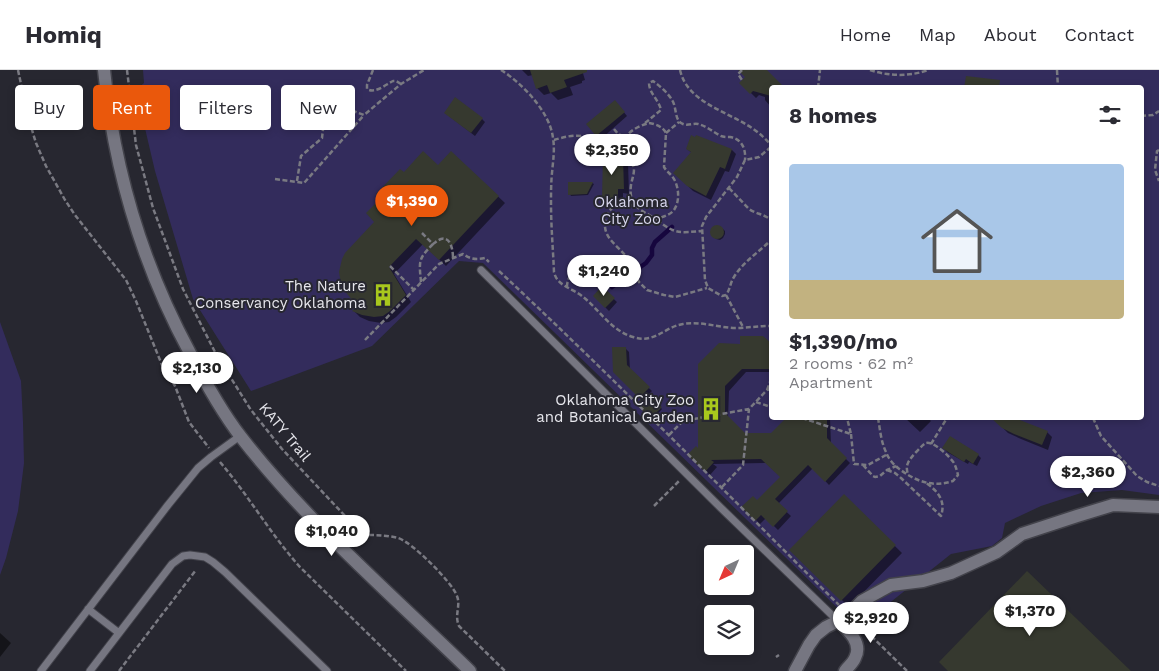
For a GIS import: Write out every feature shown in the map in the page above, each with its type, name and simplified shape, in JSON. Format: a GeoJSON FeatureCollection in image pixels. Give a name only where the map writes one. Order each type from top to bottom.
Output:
{"type":"FeatureCollection","features":[{"type":"Feature","properties":{"kind":"main road"},"geometry":{"type":"LineString","coordinates":[[104,70],[123,179],[133,218],[154,278],[177,330],[199,372],[240,436],[278,482],[318,526],[470,671]]}},
{"type":"Feature","properties":{"kind":"main road"},"geometry":{"type":"LineString","coordinates":[[795,671],[816,635],[848,614],[862,601],[891,585],[923,581],[951,573],[996,552],[1022,534],[1077,516],[1113,506],[1159,507]]}},
{"type":"Feature","properties":{"kind":"main road"},"geometry":{"type":"LineString","coordinates":[[838,621],[848,630],[858,646],[856,658],[845,671]]}},
{"type":"Feature","properties":{"kind":"lane"},"geometry":{"type":"LineString","coordinates":[[481,270],[686,474],[838,621]]}},
{"type":"Feature","properties":{"kind":"lane"},"geometry":{"type":"LineString","coordinates":[[41,671],[198,468],[240,436]]}},
{"type":"Feature","properties":{"kind":"lane"},"geometry":{"type":"LineString","coordinates":[[90,671],[172,564],[183,556],[190,555],[198,555],[205,558],[225,572],[327,671]]}},
{"type":"Feature","properties":{"kind":"lane"},"geometry":{"type":"LineString","coordinates":[[88,609],[119,633]]}},
{"type":"Feature","properties":{"kind":"path"},"geometry":{"type":"LineString","coordinates":[[18,70],[28,117],[46,166],[75,216],[126,280],[162,365],[175,386],[189,422],[204,442]]}},
{"type":"Feature","properties":{"kind":"path","name":"KATY Trail"},"geometry":{"type":"LineString","coordinates":[[127,70],[136,145],[153,208],[182,289],[217,356],[251,410],[282,449],[363,535],[399,538],[411,545],[444,577],[458,598],[457,620],[459,626],[505,671]]}},
{"type":"Feature","properties":{"kind":"path"},"geometry":{"type":"LineString","coordinates":[[374,70],[367,85],[369,91],[374,91],[393,81],[400,84]]}},
{"type":"Feature","properties":{"kind":"path"},"geometry":{"type":"LineString","coordinates":[[275,179],[304,183],[364,115],[400,84],[424,70]]}},
{"type":"Feature","properties":{"kind":"path"},"geometry":{"type":"LineString","coordinates":[[501,70],[515,80],[534,101],[549,124],[554,140],[551,212],[554,272],[557,281],[585,298],[603,318],[622,332],[633,337],[652,338],[674,326],[694,323],[720,327],[769,326]]}},
{"type":"Feature","properties":{"kind":"path"},"geometry":{"type":"LineString","coordinates":[[742,70],[738,74],[742,80]]}},
{"type":"Feature","properties":{"kind":"path"},"geometry":{"type":"LineString","coordinates":[[818,85],[820,70]]}},
{"type":"Feature","properties":{"kind":"path"},"geometry":{"type":"LineString","coordinates":[[870,70],[878,73],[903,75],[928,70]]}},
{"type":"Feature","properties":{"kind":"path"},"geometry":{"type":"LineString","coordinates":[[1057,70],[1058,85]]}},
{"type":"Feature","properties":{"kind":"path"},"geometry":{"type":"LineString","coordinates":[[679,71],[686,85],[701,100],[747,125],[769,144]]}},
{"type":"Feature","properties":{"kind":"path"},"geometry":{"type":"LineString","coordinates":[[636,207],[631,194],[634,175],[633,165],[624,148],[624,142],[628,133],[644,124],[661,110],[648,87],[648,83],[651,81],[655,82],[671,98],[675,105],[679,122],[685,125],[697,124],[719,135],[738,140],[744,149],[746,155],[742,169],[706,217],[702,226],[705,280],[708,288],[722,296],[726,295]]}},
{"type":"Feature","properties":{"kind":"path"},"geometry":{"type":"LineString","coordinates":[[297,182],[301,156],[322,138],[324,103],[337,105],[364,115]]}},
{"type":"Feature","properties":{"kind":"path"},"geometry":{"type":"LineString","coordinates":[[1144,116],[1153,115],[1159,111]]}},
{"type":"Feature","properties":{"kind":"path"},"geometry":{"type":"LineString","coordinates":[[666,133],[679,122]]}},
{"type":"Feature","properties":{"kind":"path"},"geometry":{"type":"LineString","coordinates":[[644,124],[655,124],[666,133],[664,166],[674,179],[678,189],[674,209],[669,214],[656,219]]}},
{"type":"Feature","properties":{"kind":"path"},"geometry":{"type":"LineString","coordinates":[[614,129],[618,134],[626,137]]}},
{"type":"Feature","properties":{"kind":"path"},"geometry":{"type":"LineString","coordinates":[[554,140],[563,137],[579,136],[589,138],[602,149],[624,148]]}},
{"type":"Feature","properties":{"kind":"path"},"geometry":{"type":"LineString","coordinates":[[745,160],[759,157],[769,148]]}},
{"type":"Feature","properties":{"kind":"path"},"geometry":{"type":"LineString","coordinates":[[1159,150],[1155,170],[1159,181]]}},
{"type":"Feature","properties":{"kind":"path"},"geometry":{"type":"LineString","coordinates":[[729,188],[749,209],[769,218]]}},
{"type":"Feature","properties":{"kind":"path"},"geometry":{"type":"LineString","coordinates":[[702,231],[673,232],[636,207],[623,203],[613,206],[609,210],[605,222],[606,234],[611,242],[621,250],[634,269],[639,282],[647,290],[671,297],[682,296],[708,288]]}},
{"type":"Feature","properties":{"kind":"path"},"geometry":{"type":"LineString","coordinates":[[422,233],[433,244]]}},
{"type":"Feature","properties":{"kind":"path"},"geometry":{"type":"LineString","coordinates":[[422,282],[419,264],[421,258],[433,244],[442,238],[451,243],[453,258]]}},
{"type":"Feature","properties":{"kind":"path"},"geometry":{"type":"LineString","coordinates":[[726,295],[737,272],[769,242]]}},
{"type":"Feature","properties":{"kind":"path"},"geometry":{"type":"LineString","coordinates":[[567,287],[569,276],[582,266],[608,273],[629,261]]}},
{"type":"Feature","properties":{"kind":"path"},"geometry":{"type":"LineString","coordinates":[[390,266],[414,290]]}},
{"type":"Feature","properties":{"kind":"path"},"geometry":{"type":"LineString","coordinates":[[726,295],[744,328]]}},
{"type":"Feature","properties":{"kind":"path"},"geometry":{"type":"LineString","coordinates":[[669,435],[683,421],[749,409],[769,389]]}},
{"type":"Feature","properties":{"kind":"path"},"geometry":{"type":"LineString","coordinates":[[756,402],[769,406]]}},
{"type":"Feature","properties":{"kind":"path"},"geometry":{"type":"LineString","coordinates":[[749,409],[743,465],[722,487],[848,614]]}},
{"type":"Feature","properties":{"kind":"path"},"geometry":{"type":"LineString","coordinates":[[808,420],[851,434]]}},
{"type":"Feature","properties":{"kind":"path"},"geometry":{"type":"LineString","coordinates":[[848,420],[854,464],[871,464],[887,455]]}},
{"type":"Feature","properties":{"kind":"path"},"geometry":{"type":"LineString","coordinates":[[878,420],[887,455],[896,466],[908,475],[920,481],[942,484],[953,481],[958,475],[954,463],[941,449],[926,443],[910,459],[907,467],[908,475]]}},
{"type":"Feature","properties":{"kind":"path"},"geometry":{"type":"LineString","coordinates":[[931,444],[946,420]]}},
{"type":"Feature","properties":{"kind":"path"},"geometry":{"type":"LineString","coordinates":[[1095,420],[1101,436],[1137,476],[1159,486]]}},
{"type":"Feature","properties":{"kind":"path"},"geometry":{"type":"LineString","coordinates":[[654,506],[697,463]]}},
{"type":"Feature","properties":{"kind":"path"},"geometry":{"type":"LineString","coordinates":[[863,465],[875,477],[896,466]]}},
{"type":"Feature","properties":{"kind":"path"},"geometry":{"type":"LineString","coordinates":[[226,469],[298,566],[406,671]]}},
{"type":"Feature","properties":{"kind":"path"},"geometry":{"type":"LineString","coordinates":[[887,470],[901,478],[941,516],[943,510],[941,498],[925,482]]}},
{"type":"Feature","properties":{"kind":"path"},"geometry":{"type":"LineString","coordinates":[[120,671],[196,570]]}},
{"type":"Feature","properties":{"kind":"path"},"geometry":{"type":"LineString","coordinates":[[865,630],[907,671]]}},
{"type":"Feature","properties":{"kind":"green space","name":"Oklahoma City Zoo"},"geometry":{"type":"Polygon","coordinates":[[[143,70],[1159,70],[1159,495],[1122,490],[1081,493],[1041,506],[1005,523],[1002,538],[992,546],[951,554],[858,628],[483,263],[459,261],[372,346],[251,391],[193,299],[155,171],[145,130],[170,130],[170,85],[142,85],[144,83],[143,70]]]}},
{"type":"Feature","properties":{"kind":"green space"},"geometry":{"type":"Polygon","coordinates":[[[0,322],[21,381],[24,463],[18,511],[0,575],[0,322]]]}},
{"type":"Feature","properties":{"kind":"building"},"geometry":{"type":"Polygon","coordinates":[[[530,70],[587,70],[587,72],[564,80],[567,87],[550,93],[547,85],[536,89],[530,70]]]}},
{"type":"Feature","properties":{"kind":"building"},"geometry":{"type":"Polygon","coordinates":[[[738,70],[767,70],[782,85],[769,85],[769,95],[753,91],[750,94],[739,83],[745,77],[738,70]]]}},
{"type":"Feature","properties":{"kind":"building"},"geometry":{"type":"Polygon","coordinates":[[[966,76],[1000,80],[999,85],[964,85],[966,76]]]}},
{"type":"Feature","properties":{"kind":"building"},"geometry":{"type":"Polygon","coordinates":[[[455,97],[483,118],[471,133],[444,113],[455,97]]]}},
{"type":"Feature","properties":{"kind":"building"},"geometry":{"type":"Polygon","coordinates":[[[615,100],[625,112],[596,136],[586,124],[615,100]]]}},
{"type":"Feature","properties":{"kind":"building"},"geometry":{"type":"Polygon","coordinates":[[[691,135],[695,137],[696,135],[732,149],[725,169],[720,167],[706,196],[687,186],[673,173],[691,152],[686,149],[691,135]]]}},
{"type":"Feature","properties":{"kind":"building"},"geometry":{"type":"Polygon","coordinates":[[[423,151],[438,165],[451,151],[499,196],[439,260],[416,239],[389,267],[406,295],[390,311],[383,316],[374,317],[352,311],[357,306],[341,284],[339,272],[342,259],[345,253],[374,222],[366,213],[380,199],[376,194],[400,169],[404,172],[423,151]]]}},
{"type":"Feature","properties":{"kind":"building"},"geometry":{"type":"Polygon","coordinates":[[[603,154],[617,154],[617,157],[623,157],[624,189],[618,189],[618,199],[602,199],[603,154]]]}},
{"type":"Feature","properties":{"kind":"building"},"geometry":{"type":"Polygon","coordinates":[[[568,182],[593,182],[587,194],[568,195],[568,182]]]}},
{"type":"Feature","properties":{"kind":"building"},"geometry":{"type":"Polygon","coordinates":[[[717,225],[722,227],[724,232],[722,237],[717,239],[712,237],[710,232],[712,227],[717,225]]]}},
{"type":"Feature","properties":{"kind":"building"},"geometry":{"type":"Polygon","coordinates":[[[602,286],[615,298],[605,308],[593,296],[602,286]]]}},
{"type":"Feature","properties":{"kind":"building"},"geometry":{"type":"Polygon","coordinates":[[[740,336],[763,336],[769,341],[769,369],[742,369],[725,386],[725,413],[745,433],[771,433],[784,420],[827,420],[827,438],[847,458],[825,482],[808,465],[775,499],[788,511],[773,527],[761,515],[755,521],[741,507],[753,496],[757,500],[780,477],[761,459],[711,460],[714,462],[705,472],[687,455],[696,446],[698,448],[698,364],[719,343],[740,344],[740,336]]]}},
{"type":"Feature","properties":{"kind":"building"},"geometry":{"type":"Polygon","coordinates":[[[612,347],[626,347],[627,365],[650,387],[639,398],[613,372],[612,347]]]}},
{"type":"Feature","properties":{"kind":"building"},"geometry":{"type":"Polygon","coordinates":[[[647,393],[662,407],[650,419],[636,404],[647,393]]]}},
{"type":"Feature","properties":{"kind":"building"},"geometry":{"type":"Polygon","coordinates":[[[993,420],[1020,420],[1048,431],[1042,445],[1002,428],[993,420]]]}},
{"type":"Feature","properties":{"kind":"building"},"geometry":{"type":"Polygon","coordinates":[[[950,436],[979,454],[973,464],[966,459],[964,462],[942,448],[950,436]]]}},
{"type":"Feature","properties":{"kind":"building"},"geometry":{"type":"Polygon","coordinates":[[[844,494],[896,545],[841,601],[789,550],[844,494]]]}},
{"type":"Feature","properties":{"kind":"building"},"geometry":{"type":"Polygon","coordinates":[[[1027,571],[1131,671],[948,671],[939,662],[1027,571]]]}},
{"type":"Feature","properties":{"kind":"waterway"},"geometry":{"type":"LineString","coordinates":[[612,287],[646,263],[652,255],[652,248],[655,242],[672,227]]}},
{"type":"Feature","properties":{"kind":"place","name":"The Nature Conservancy Oklahoma"},"geometry":{"type":"Point","coordinates":[383,295]}},
{"type":"Feature","properties":{"kind":"place","name":"Oklahoma City Zoo and Botanical Garden"},"geometry":{"type":"Point","coordinates":[711,409]}}]}
